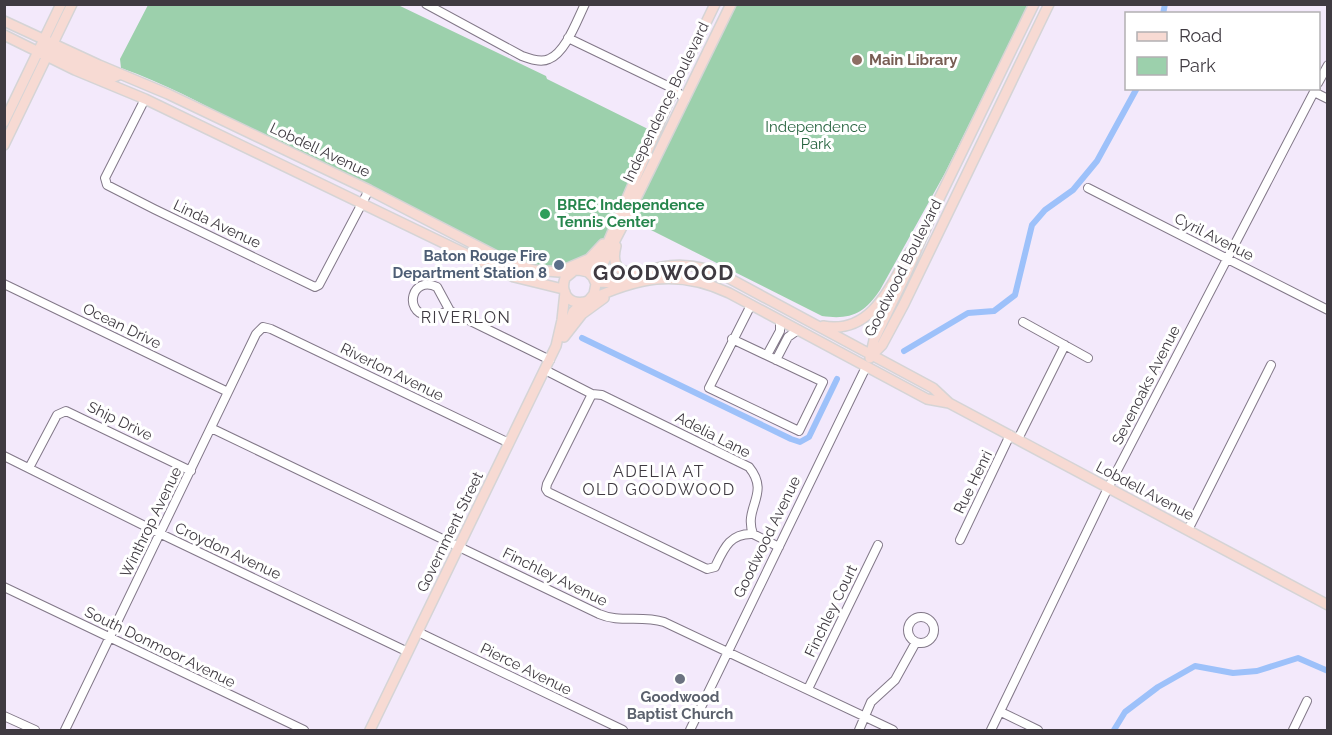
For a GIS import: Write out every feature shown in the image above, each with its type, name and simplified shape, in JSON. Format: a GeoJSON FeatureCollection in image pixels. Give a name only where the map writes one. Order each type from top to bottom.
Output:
{"type":"FeatureCollection","features":[{"type":"Feature","properties":{"kind":"main road"},"geometry":{"type":"LineString","coordinates":[[4,145],[62,4]]}},
{"type":"Feature","properties":{"kind":"main road"},"geometry":{"type":"LineString","coordinates":[[4,122],[72,4]]}},
{"type":"Feature","properties":{"kind":"main road","name":"Independence Boulevard"},"geometry":{"type":"LineString","coordinates":[[615,234],[625,201],[674,89],[715,4]]}},
{"type":"Feature","properties":{"kind":"main road","name":"Independence Boulevard"},"geometry":{"type":"LineString","coordinates":[[615,234],[629,213],[731,4]]}},
{"type":"Feature","properties":{"kind":"main road","name":"Goodwood Boulevard"},"geometry":{"type":"LineString","coordinates":[[871,356],[874,339],[1034,4]]}},
{"type":"Feature","properties":{"kind":"main road","name":"Goodwood Boulevard"},"geometry":{"type":"LineString","coordinates":[[871,356],[882,345],[904,304],[1049,4]]}},
{"type":"Feature","properties":{"kind":"main road"},"geometry":{"type":"LineString","coordinates":[[4,21],[45,48]]}},
{"type":"Feature","properties":{"kind":"main road"},"geometry":{"type":"LineString","coordinates":[[4,35],[45,48]]}},
{"type":"Feature","properties":{"kind":"main road"},"geometry":{"type":"LineString","coordinates":[[1015,76],[1022,50],[1016,43]]}},
{"type":"Feature","properties":{"kind":"main road","name":"Lobdell Avenue"},"geometry":{"type":"LineString","coordinates":[[45,48],[121,74],[205,112],[369,190],[508,262],[534,270],[559,272],[579,270]]}},
{"type":"Feature","properties":{"kind":"main road","name":"Lobdell Avenue"},"geometry":{"type":"LineString","coordinates":[[45,48],[145,99],[363,202],[514,277],[564,291]]}},
{"type":"Feature","properties":{"kind":"main road"},"geometry":{"type":"LineString","coordinates":[[145,99],[147,95],[152,96],[190,112],[205,112]]}},
{"type":"Feature","properties":{"kind":"main road"},"geometry":{"type":"LineString","coordinates":[[817,325],[832,328],[848,326],[863,321],[879,306],[937,203]]}},
{"type":"Feature","properties":{"kind":"main road"},"geometry":{"type":"LineString","coordinates":[[559,272],[594,255],[615,234]]}},
{"type":"Feature","properties":{"kind":"main road"},"geometry":{"type":"LineString","coordinates":[[615,234],[595,280],[594,294],[585,302],[569,299],[564,291],[565,278],[595,264],[615,234]]}},
{"type":"Feature","properties":{"kind":"main road"},"geometry":{"type":"LineString","coordinates":[[615,234],[614,254],[617,266],[626,273],[639,273]]}},
{"type":"Feature","properties":{"kind":"main road"},"geometry":{"type":"LineString","coordinates":[[669,264],[669,277]]}},
{"type":"Feature","properties":{"kind":"main road","name":"Lobdell Avenue"},"geometry":{"type":"LineString","coordinates":[[595,280],[614,283],[669,264],[701,267],[735,281],[933,388],[949,403],[1328,605]]}},
{"type":"Feature","properties":{"kind":"main road"},"geometry":{"type":"LineString","coordinates":[[579,270],[591,274],[595,280]]}},
{"type":"Feature","properties":{"kind":"main road"},"geometry":{"type":"LineString","coordinates":[[904,304],[900,295],[906,274]]}},
{"type":"Feature","properties":{"kind":"main road","name":"Lobdell Avenue"},"geometry":{"type":"LineString","coordinates":[[585,302],[640,281],[669,277],[699,281],[729,293],[927,399],[949,403]]}},
{"type":"Feature","properties":{"kind":"main road"},"geometry":{"type":"LineString","coordinates":[[729,293],[735,281]]}},
{"type":"Feature","properties":{"kind":"main road"},"geometry":{"type":"LineString","coordinates":[[552,287],[561,297],[564,306]]}},
{"type":"Feature","properties":{"kind":"main road","name":"Government Street"},"geometry":{"type":"LineString","coordinates":[[370,730],[550,360],[556,346],[564,306],[564,291]]}},
{"type":"Feature","properties":{"kind":"main road"},"geometry":{"type":"LineString","coordinates":[[564,337],[582,314],[610,292]]}},
{"type":"Feature","properties":{"kind":"main road","name":"Government Street"},"geometry":{"type":"LineString","coordinates":[[556,346],[564,337],[570,317],[585,302]]}},
{"type":"Feature","properties":{"kind":"main road","name":"Goodwood Avenue"},"geometry":{"type":"LineString","coordinates":[[866,367],[871,356]]}},
{"type":"Feature","properties":{"kind":"street"},"geometry":{"type":"LineString","coordinates":[[426,4],[522,56],[534,60],[548,60],[557,53],[568,38],[585,4]]}},
{"type":"Feature","properties":{"kind":"street"},"geometry":{"type":"LineString","coordinates":[[568,38],[674,89],[685,99]]}},
{"type":"Feature","properties":{"kind":"street"},"geometry":{"type":"LineString","coordinates":[[694,48],[706,54]]}},
{"type":"Feature","properties":{"kind":"street"},"geometry":{"type":"LineString","coordinates":[[1315,90],[1328,99]]}},
{"type":"Feature","properties":{"kind":"street","name":"Sevenoaks Avenue"},"geometry":{"type":"LineString","coordinates":[[991,730],[1108,488],[1315,90]]}},
{"type":"Feature","properties":{"kind":"street","name":"Linda Avenue"},"geometry":{"type":"LineString","coordinates":[[145,99],[127,132],[105,182],[154,210],[315,286],[319,285],[363,202]]}},
{"type":"Feature","properties":{"kind":"street"},"geometry":{"type":"LineString","coordinates":[[947,182],[960,188]]}},
{"type":"Feature","properties":{"kind":"street","name":"Cyril Avenue"},"geometry":{"type":"LineString","coordinates":[[1088,188],[1328,310]]}},
{"type":"Feature","properties":{"kind":"street"},"geometry":{"type":"LineString","coordinates":[[363,202],[369,190]]}},
{"type":"Feature","properties":{"kind":"street","name":"Ocean Drive"},"geometry":{"type":"LineString","coordinates":[[4,284],[228,392]]}},
{"type":"Feature","properties":{"kind":"street"},"geometry":{"type":"LineString","coordinates":[[450,311],[434,315],[419,312],[413,304],[413,298],[419,286],[425,284],[437,287],[450,311],[550,360]]}},
{"type":"Feature","properties":{"kind":"street"},"geometry":{"type":"LineString","coordinates":[[732,339],[823,382],[799,431],[709,388],[732,339],[751,305]]}},
{"type":"Feature","properties":{"kind":"street"},"geometry":{"type":"LineString","coordinates":[[767,356],[780,331],[780,321]]}},
{"type":"Feature","properties":{"kind":"street"},"geometry":{"type":"LineString","coordinates":[[1023,322],[1088,358]]}},
{"type":"Feature","properties":{"kind":"street","name":"Winthrop Avenue"},"geometry":{"type":"LineString","coordinates":[[65,730],[256,334],[263,327]]}},
{"type":"Feature","properties":{"kind":"street","name":"Riverlon Avenue"},"geometry":{"type":"LineString","coordinates":[[263,327],[509,443]]}},
{"type":"Feature","properties":{"kind":"street"},"geometry":{"type":"LineString","coordinates":[[776,360],[788,336],[798,330]]}},
{"type":"Feature","properties":{"kind":"street","name":"Rue Henri"},"geometry":{"type":"LineString","coordinates":[[960,540],[1065,345]]}},
{"type":"Feature","properties":{"kind":"street"},"geometry":{"type":"LineString","coordinates":[[1188,530],[1271,365]]}},
{"type":"Feature","properties":{"kind":"street","name":"Goodwood Avenue"},"geometry":{"type":"LineString","coordinates":[[690,730],[866,367]]}},
{"type":"Feature","properties":{"kind":"street","name":"Adelia Lane"},"geometry":{"type":"LineString","coordinates":[[545,370],[592,394],[602,395],[749,468],[754,473],[759,486],[750,515],[753,534]]}},
{"type":"Feature","properties":{"kind":"street"},"geometry":{"type":"LineString","coordinates":[[592,394],[547,484],[547,491],[703,568],[715,567],[730,540],[742,535],[753,534],[779,547]]}},
{"type":"Feature","properties":{"kind":"street","name":"Ship Drive"},"geometry":{"type":"LineString","coordinates":[[29,468],[57,415],[66,411],[191,471]]}},
{"type":"Feature","properties":{"kind":"street","name":"Finchley Avenue"},"geometry":{"type":"LineString","coordinates":[[211,428],[605,617],[646,618],[664,622],[892,730]]}},
{"type":"Feature","properties":{"kind":"street","name":"Croydon Avenue"},"geometry":{"type":"LineString","coordinates":[[4,456],[408,652]]}},
{"type":"Feature","properties":{"kind":"street","name":"Finchley Court"},"geometry":{"type":"LineString","coordinates":[[808,689],[878,544]]}},
{"type":"Feature","properties":{"kind":"street","name":"South Donmoor Avenue"},"geometry":{"type":"LineString","coordinates":[[4,587],[303,730]]}},
{"type":"Feature","properties":{"kind":"street","name":"Pierce Avenue"},"geometry":{"type":"LineString","coordinates":[[418,632],[623,730]]}},
{"type":"Feature","properties":{"kind":"street"},"geometry":{"type":"LineString","coordinates":[[859,730],[871,702],[895,680],[916,642]]}},
{"type":"Feature","properties":{"kind":"street"},"geometry":{"type":"LineString","coordinates":[[1293,730],[1307,702]]}},
{"type":"Feature","properties":{"kind":"street"},"geometry":{"type":"LineString","coordinates":[[1001,712],[1038,730]]}},
{"type":"Feature","properties":{"kind":"street"},"geometry":{"type":"LineString","coordinates":[[4,716],[35,730]]}},
{"type":"Feature","properties":{"kind":"green space"},"geometry":{"type":"Polygon","coordinates":[[[148,5],[398,5],[546,76],[547,79],[652,131],[605,237],[597,248],[587,256],[564,264],[539,266],[514,263],[182,94],[121,68],[120,59],[148,5]]]}},
{"type":"Feature","properties":{"kind":"green space","name":"Independence Park"},"geometry":{"type":"Polygon","coordinates":[[[733,5],[1028,5],[945,173],[880,290],[868,305],[855,314],[841,317],[822,316],[643,226],[636,217],[636,207],[733,5]]]}},
{"type":"Feature","properties":{"kind":"waterway"},"geometry":{"type":"LineString","coordinates":[[1163,12],[1165,4]]}},
{"type":"Feature","properties":{"kind":"waterway"},"geometry":{"type":"LineString","coordinates":[[904,351],[968,313],[994,311],[1015,295],[1032,225],[1045,210],[1073,190],[1097,161],[1136,90]]}},
{"type":"Feature","properties":{"kind":"waterway"},"geometry":{"type":"LineString","coordinates":[[582,338],[800,442],[809,437],[837,379]]}},
{"type":"Feature","properties":{"kind":"waterway"},"geometry":{"type":"LineString","coordinates":[[1114,730],[1125,712],[1158,687],[1195,666],[1233,673],[1257,671],[1298,658],[1328,671]]}},
{"type":"Feature","properties":{"kind":"place","name":"Main Library"},"geometry":{"type":"Point","coordinates":[857,60]}},
{"type":"Feature","properties":{"kind":"place","name":"BREC Independence Tennis Center"},"geometry":{"type":"Point","coordinates":[545,214]}},
{"type":"Feature","properties":{"kind":"place","name":"Baton Rouge Fire Department Station 8"},"geometry":{"type":"Point","coordinates":[559,265]}},
{"type":"Feature","properties":{"kind":"place","name":"Goodwood Baptist Church"},"geometry":{"type":"Point","coordinates":[680,679]}},
{"type":"Feature","properties":{"kind":"district","name":"GOODWOOD"},"geometry":{"type":"Point","coordinates":[664,272]}},
{"type":"Feature","properties":{"kind":"district","name":"RIVERLON"},"geometry":{"type":"Point","coordinates":[466,317]}},
{"type":"Feature","properties":{"kind":"district","name":"ADELIA AT OLD GOODWOOD"},"geometry":{"type":"Point","coordinates":[659,480]}}]}
